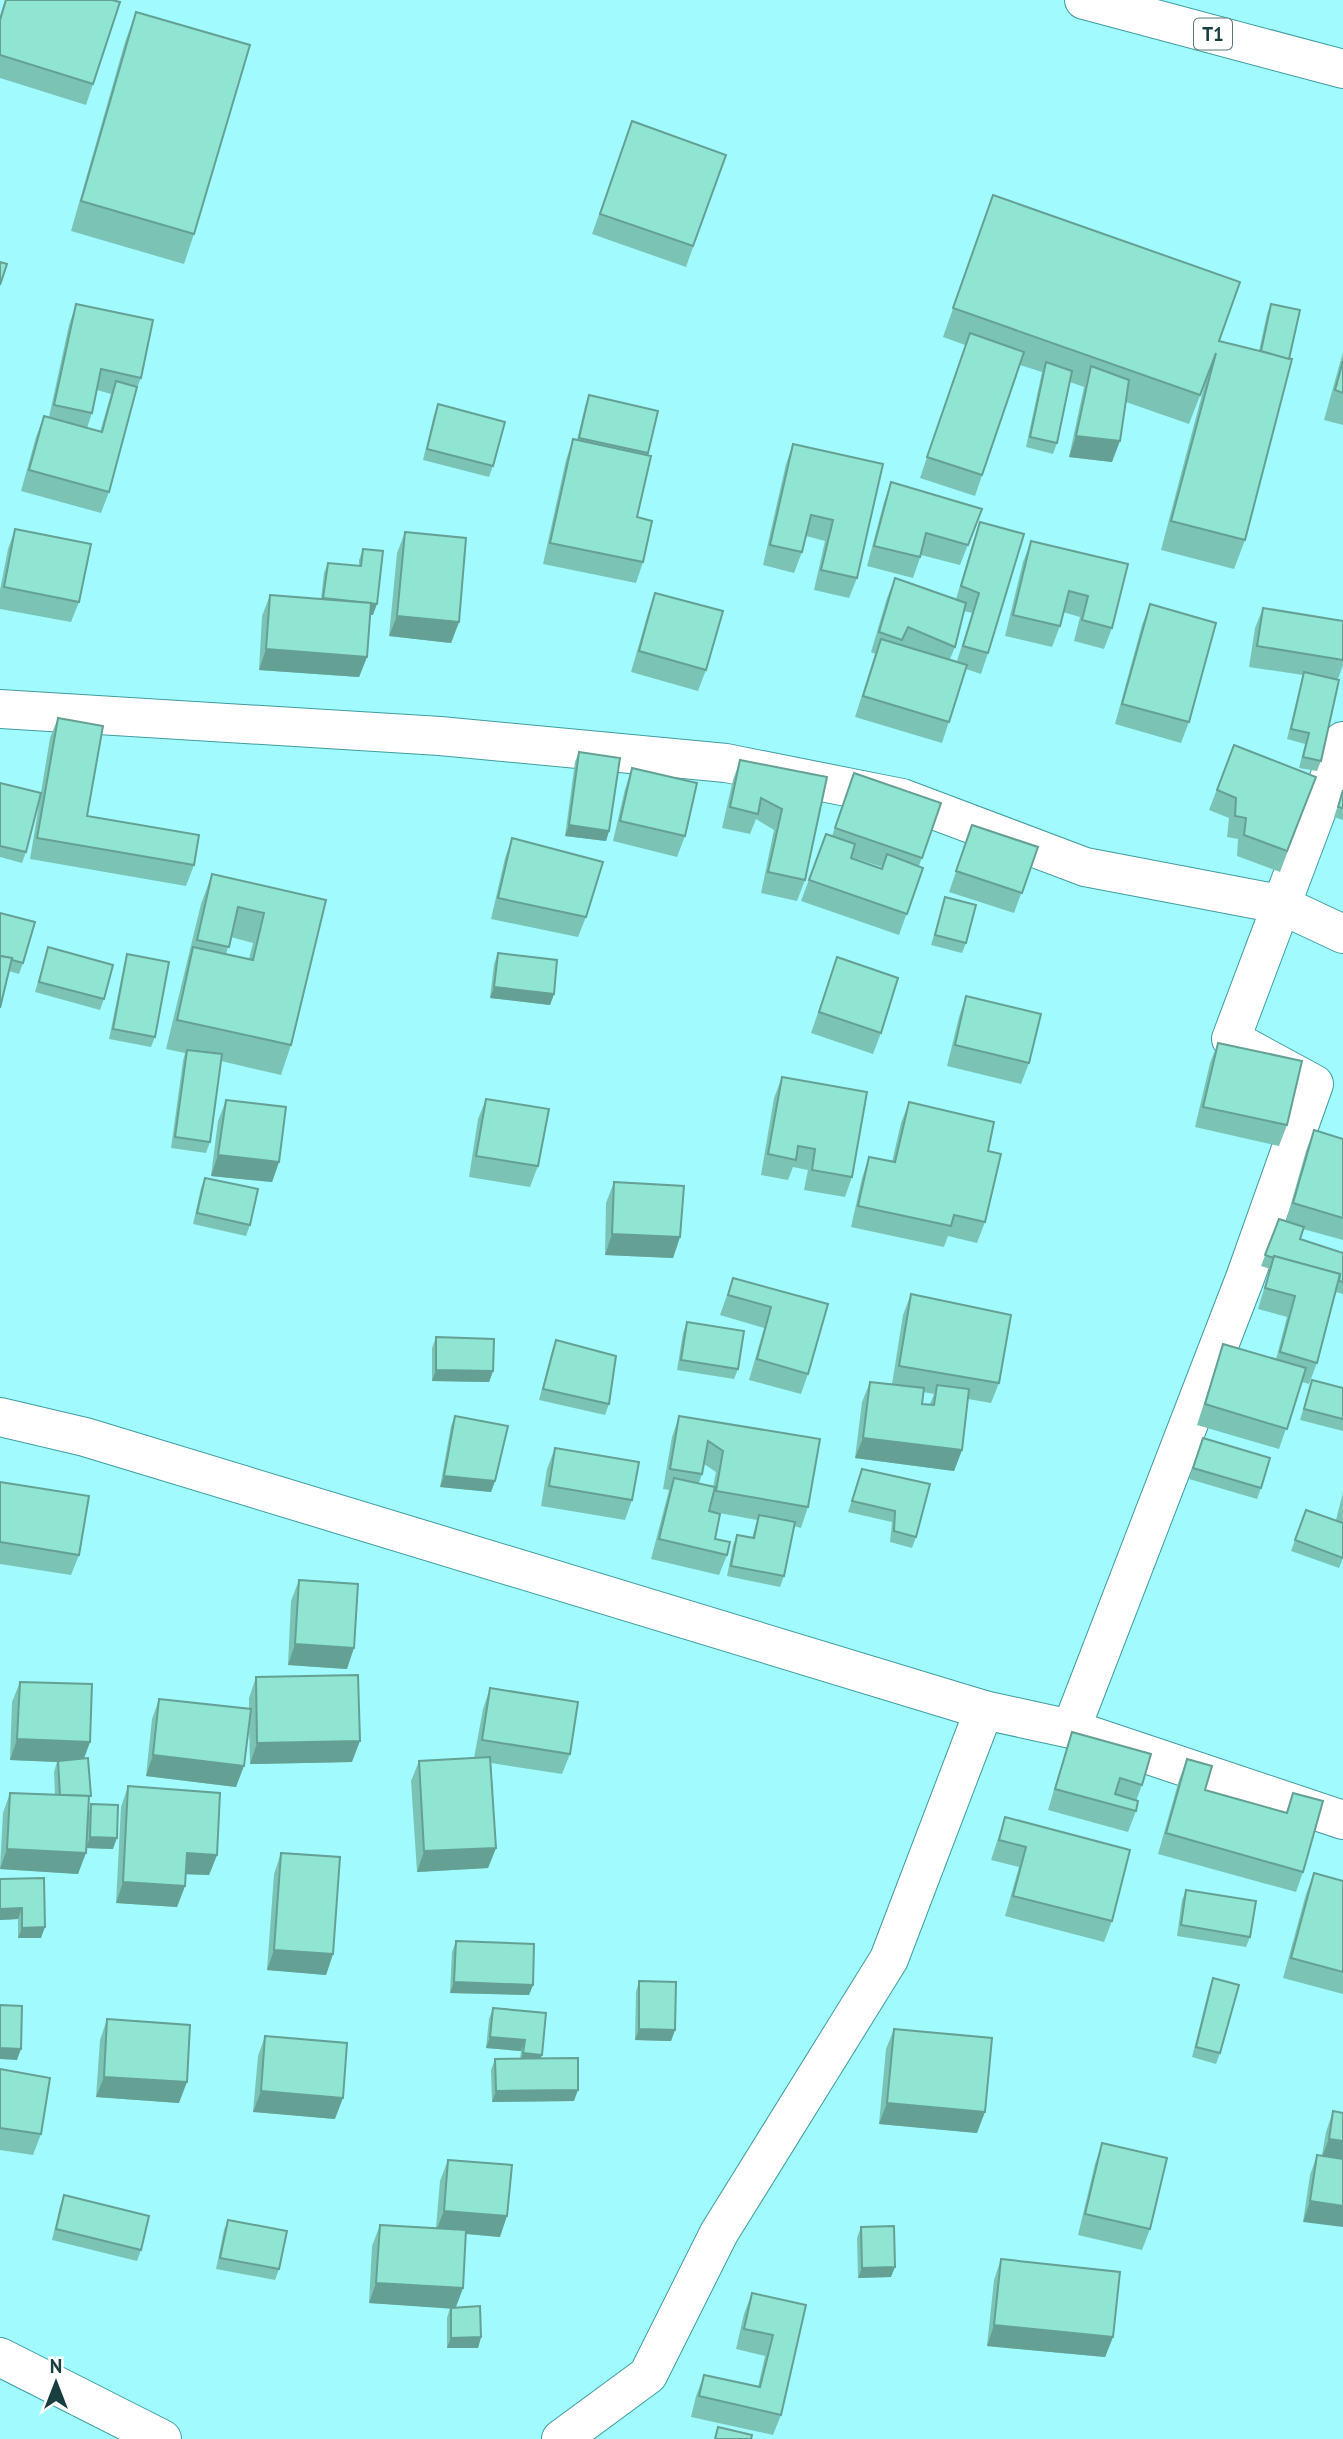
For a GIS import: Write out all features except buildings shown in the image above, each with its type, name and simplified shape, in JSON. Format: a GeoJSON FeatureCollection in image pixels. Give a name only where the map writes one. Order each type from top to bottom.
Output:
{"type":"FeatureCollection","features":[{"type":"Feature","properties":{"kind":"main road","name":"T1"},"geometry":{"type":"LineString","coordinates":[[1084,0],[1343,69]]}},
{"type":"Feature","properties":{"kind":"main road"},"geometry":{"type":"LineString","coordinates":[[0,709],[440,736],[726,763],[902,798],[1085,867],[1279,904],[1343,934]]}},
{"type":"Feature","properties":{"kind":"main road"},"geometry":{"type":"LineString","coordinates":[[1071,1729],[1245,1278],[1314,1084],[1230,1039],[1343,741]]}},
{"type":"Feature","properties":{"kind":"main road"},"geometry":{"type":"LineString","coordinates":[[0,1417],[85,1437],[984,1710],[1071,1729],[1343,1820]]}},
{"type":"Feature","properties":{"kind":"main road"},"geometry":{"type":"LineString","coordinates":[[561,2439],[648,2375],[719,2233],[889,1959],[984,1710]]}},
{"type":"Feature","properties":{"kind":"main road"},"geometry":{"type":"LineString","coordinates":[[0,2357],[162,2439]]}}]}
